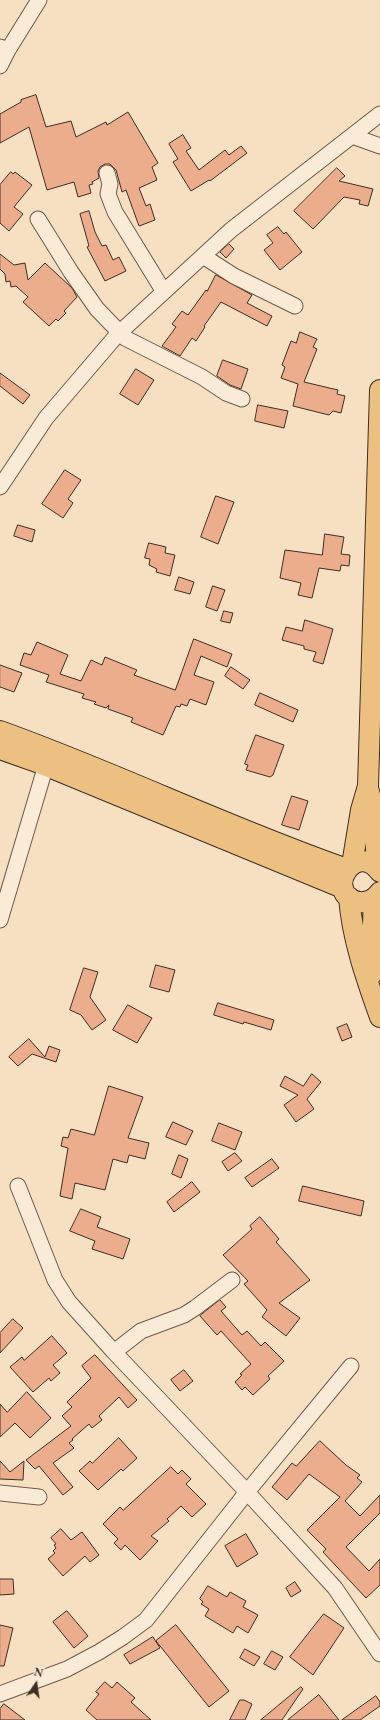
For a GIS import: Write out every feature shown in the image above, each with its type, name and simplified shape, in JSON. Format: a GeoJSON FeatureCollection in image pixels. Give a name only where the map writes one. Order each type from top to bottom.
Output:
{"type":"FeatureCollection","features":[{"type":"Feature","properties":{"kind":"main road"},"geometry":{"type":"LineString","coordinates":[[380,390],[377,630],[368,786],[361,810],[348,880],[354,932],[369,987],[380,1017]]}},
{"type":"Feature","properties":{"kind":"main road"},"geometry":{"type":"LineString","coordinates":[[0,731],[51,749],[221,821],[309,856],[348,880],[361,902],[378,896],[369,987]]}},
{"type":"Feature","properties":{"kind":"main road"},"geometry":{"type":"LineString","coordinates":[[0,749],[46,765],[348,880]]}},
{"type":"Feature","properties":{"kind":"main road"},"geometry":{"type":"LineString","coordinates":[[368,786],[374,810],[379,870]]}},
{"type":"Feature","properties":{"kind":"main road"},"geometry":{"type":"LineString","coordinates":[[348,880],[362,862],[368,862],[379,870]]}},
{"type":"Feature","properties":{"kind":"street"},"geometry":{"type":"LineString","coordinates":[[0,66],[4,48],[39,0]]}},
{"type":"Feature","properties":{"kind":"street"},"geometry":{"type":"LineString","coordinates":[[0,487],[46,418],[120,332],[231,230],[380,114]]}},
{"type":"Feature","properties":{"kind":"street"},"geometry":{"type":"LineString","coordinates":[[352,136],[380,146]]}},
{"type":"Feature","properties":{"kind":"street"},"geometry":{"type":"LineString","coordinates":[[107,173],[110,184],[108,194],[115,212],[164,292]]}},
{"type":"Feature","properties":{"kind":"street"},"geometry":{"type":"LineString","coordinates":[[38,219],[71,272],[97,309],[130,342],[202,377],[226,393],[242,398]]}},
{"type":"Feature","properties":{"kind":"street"},"geometry":{"type":"LineString","coordinates":[[203,256],[234,276],[295,306]]}},
{"type":"Feature","properties":{"kind":"street"},"geometry":{"type":"LineString","coordinates":[[0,920],[46,765]]}},
{"type":"Feature","properties":{"kind":"street"},"geometry":{"type":"LineString","coordinates":[[18,1186],[55,1280],[69,1302],[335,1588],[380,1654]]}},
{"type":"Feature","properties":{"kind":"street"},"geometry":{"type":"LineString","coordinates":[[114,1352],[141,1331],[189,1311],[232,1280]]}},
{"type":"Feature","properties":{"kind":"street"},"geometry":{"type":"LineString","coordinates":[[0,1694],[67,1669],[123,1637],[146,1620],[247,1492],[351,1366]]}},
{"type":"Feature","properties":{"kind":"street"},"geometry":{"type":"LineString","coordinates":[[0,1493],[39,1498]]}},
{"type":"Feature","properties":{"kind":"building"},"geometry":{"type":"Polygon","coordinates":[[[36,95],[46,127],[71,121],[76,137],[106,122],[107,125],[128,112],[158,163],[152,167],[157,180],[139,188],[146,206],[150,204],[155,220],[139,226],[126,190],[122,192],[116,170],[110,164],[105,164],[100,167],[98,171],[99,178],[92,182],[93,184],[89,185],[91,193],[78,197],[74,182],[47,190],[29,127],[0,143],[0,114],[21,102],[21,100],[36,95]]]}},
{"type":"Feature","properties":{"kind":"building"},"geometry":{"type":"Polygon","coordinates":[[[183,135],[191,148],[186,151],[199,170],[225,150],[229,155],[241,146],[247,153],[210,181],[209,180],[191,191],[173,162],[178,159],[169,144],[183,135]]]}},
{"type":"Feature","properties":{"kind":"building"},"geometry":{"type":"Polygon","coordinates":[[[337,168],[345,176],[339,181],[373,189],[368,206],[359,204],[360,200],[344,197],[313,229],[294,211],[337,168]]]}},
{"type":"Feature","properties":{"kind":"building"},"geometry":{"type":"Polygon","coordinates":[[[11,172],[13,174],[15,172],[32,185],[14,207],[23,214],[9,231],[0,223],[0,185],[11,172]]]}},
{"type":"Feature","properties":{"kind":"building"},"geometry":{"type":"Polygon","coordinates":[[[89,211],[95,232],[102,246],[106,245],[113,260],[119,257],[126,271],[105,281],[87,247],[89,246],[80,214],[89,211]]]}},
{"type":"Feature","properties":{"kind":"building"},"geometry":{"type":"Polygon","coordinates":[[[278,227],[284,234],[286,232],[302,252],[280,270],[264,250],[273,243],[267,235],[278,227]]]}},
{"type":"Feature","properties":{"kind":"building"},"geometry":{"type":"Polygon","coordinates":[[[229,244],[234,249],[226,258],[220,252],[229,244]]]}},
{"type":"Feature","properties":{"kind":"building"},"geometry":{"type":"Polygon","coordinates":[[[0,254],[14,265],[25,263],[28,280],[45,263],[72,288],[77,297],[64,311],[66,313],[58,321],[56,319],[49,326],[23,302],[28,297],[16,286],[11,287],[10,281],[6,282],[5,274],[0,269],[0,254]]]}},
{"type":"Feature","properties":{"kind":"building"},"geometry":{"type":"Polygon","coordinates":[[[216,275],[252,295],[247,303],[272,316],[267,326],[221,302],[204,326],[205,327],[196,341],[192,338],[180,356],[162,346],[176,327],[172,324],[182,311],[188,315],[206,290],[207,291],[216,275]]]}},
{"type":"Feature","properties":{"kind":"building"},"geometry":{"type":"Polygon","coordinates":[[[300,332],[317,339],[313,347],[317,349],[304,382],[338,390],[337,394],[345,396],[341,413],[333,411],[329,415],[293,406],[298,384],[281,378],[285,367],[282,365],[291,341],[296,343],[300,332]]]}},
{"type":"Feature","properties":{"kind":"building"},"geometry":{"type":"Polygon","coordinates":[[[223,360],[248,369],[241,389],[230,385],[217,376],[223,360]]]}},
{"type":"Feature","properties":{"kind":"building"},"geometry":{"type":"Polygon","coordinates":[[[136,369],[154,380],[138,405],[120,394],[136,369]]]}},
{"type":"Feature","properties":{"kind":"building"},"geometry":{"type":"Polygon","coordinates":[[[0,373],[30,395],[23,404],[0,386],[0,373]]]}},
{"type":"Feature","properties":{"kind":"building"},"geometry":{"type":"Polygon","coordinates":[[[258,405],[288,411],[284,428],[255,421],[258,405]]]}},
{"type":"Feature","properties":{"kind":"building"},"geometry":{"type":"Polygon","coordinates":[[[65,470],[81,480],[68,499],[73,503],[63,518],[42,504],[65,470]]]}},
{"type":"Feature","properties":{"kind":"building"},"geometry":{"type":"Polygon","coordinates":[[[216,496],[234,502],[218,544],[201,537],[216,496]]]}},
{"type":"Feature","properties":{"kind":"building"},"geometry":{"type":"Polygon","coordinates":[[[18,525],[35,530],[32,542],[14,536],[18,525]]]}},
{"type":"Feature","properties":{"kind":"building"},"geometry":{"type":"Polygon","coordinates":[[[325,534],[344,537],[341,554],[350,555],[349,566],[341,565],[340,571],[319,568],[312,598],[298,595],[301,583],[280,578],[285,550],[322,555],[325,534]]]}},
{"type":"Feature","properties":{"kind":"building"},"geometry":{"type":"Polygon","coordinates":[[[149,543],[166,547],[165,553],[175,555],[170,576],[156,572],[157,569],[149,565],[150,559],[145,558],[149,543]]]}},
{"type":"Feature","properties":{"kind":"building"},"geometry":{"type":"Polygon","coordinates":[[[179,577],[194,582],[190,594],[175,590],[179,577]]]}},
{"type":"Feature","properties":{"kind":"building"},"geometry":{"type":"Polygon","coordinates":[[[213,586],[225,590],[217,611],[206,607],[213,586]]]}},
{"type":"Feature","properties":{"kind":"building"},"geometry":{"type":"Polygon","coordinates":[[[224,611],[233,613],[230,623],[221,621],[224,611]]]}},
{"type":"Feature","properties":{"kind":"building"},"geometry":{"type":"Polygon","coordinates":[[[305,620],[333,629],[323,664],[313,661],[316,652],[304,649],[304,646],[282,640],[286,627],[302,631],[305,620]]]}},
{"type":"Feature","properties":{"kind":"building"},"geometry":{"type":"Polygon","coordinates":[[[194,639],[232,654],[227,667],[201,656],[194,675],[214,682],[206,705],[190,699],[187,706],[181,704],[180,707],[176,706],[163,735],[131,722],[133,718],[108,709],[109,705],[106,708],[94,704],[96,702],[82,698],[84,694],[46,682],[49,675],[20,665],[24,653],[31,655],[37,642],[68,655],[60,674],[81,681],[91,660],[102,665],[105,657],[137,670],[134,675],[175,690],[194,639]]]}},
{"type":"Feature","properties":{"kind":"building"},"geometry":{"type":"Polygon","coordinates":[[[0,665],[22,673],[14,692],[0,687],[0,665]]]}},
{"type":"Feature","properties":{"kind":"building"},"geometry":{"type":"Polygon","coordinates":[[[231,667],[250,680],[243,689],[225,676],[231,667]]]}},
{"type":"Feature","properties":{"kind":"building"},"geometry":{"type":"Polygon","coordinates":[[[260,693],[298,710],[293,722],[255,705],[260,693]]]}},
{"type":"Feature","properties":{"kind":"building"},"geometry":{"type":"Polygon","coordinates":[[[256,735],[284,745],[273,775],[270,777],[246,770],[248,765],[245,764],[256,735]]]}},
{"type":"Feature","properties":{"kind":"building"},"geometry":{"type":"Polygon","coordinates":[[[292,796],[308,801],[299,830],[282,825],[292,796]]]}},
{"type":"Feature","properties":{"kind":"building"},"geometry":{"type":"Polygon","coordinates":[[[156,965],[175,970],[169,992],[150,987],[156,965]]]}},
{"type":"Feature","properties":{"kind":"building"},"geometry":{"type":"Polygon","coordinates":[[[84,968],[98,972],[90,997],[106,1020],[92,1030],[81,1015],[70,1010],[84,968]]]}},
{"type":"Feature","properties":{"kind":"building"},"geometry":{"type":"Polygon","coordinates":[[[218,1003],[274,1020],[271,1030],[244,1022],[243,1024],[214,1015],[218,1003]]]}},
{"type":"Feature","properties":{"kind":"building"},"geometry":{"type":"Polygon","coordinates":[[[128,1005],[152,1018],[137,1043],[113,1030],[128,1005]]]}},
{"type":"Feature","properties":{"kind":"building"},"geometry":{"type":"Polygon","coordinates":[[[347,1024],[352,1037],[342,1041],[337,1028],[347,1024]]]}},
{"type":"Feature","properties":{"kind":"building"},"geometry":{"type":"Polygon","coordinates":[[[29,1039],[45,1057],[49,1046],[60,1050],[56,1062],[32,1054],[18,1066],[9,1057],[29,1039]]]}},
{"type":"Feature","properties":{"kind":"building"},"geometry":{"type":"Polygon","coordinates":[[[312,1074],[321,1082],[307,1099],[314,1109],[296,1122],[284,1105],[298,1095],[280,1086],[285,1076],[303,1086],[312,1074]]]}},
{"type":"Feature","properties":{"kind":"building"},"geometry":{"type":"Polygon","coordinates":[[[109,1086],[143,1097],[128,1138],[149,1143],[145,1159],[129,1155],[127,1163],[113,1159],[105,1190],[75,1183],[72,1199],[60,1196],[68,1148],[61,1146],[63,1137],[68,1138],[71,1129],[94,1135],[109,1086]]]}},
{"type":"Feature","properties":{"kind":"building"},"geometry":{"type":"Polygon","coordinates":[[[173,1122],[193,1131],[186,1145],[166,1137],[173,1122]]]}},
{"type":"Feature","properties":{"kind":"building"},"geometry":{"type":"Polygon","coordinates":[[[219,1123],[242,1132],[235,1150],[212,1141],[219,1123]]]}},
{"type":"Feature","properties":{"kind":"building"},"geometry":{"type":"Polygon","coordinates":[[[235,1153],[242,1161],[228,1171],[222,1162],[235,1153]]]}},
{"type":"Feature","properties":{"kind":"building"},"geometry":{"type":"Polygon","coordinates":[[[179,1155],[188,1159],[181,1178],[172,1174],[179,1155]]]}},
{"type":"Feature","properties":{"kind":"building"},"geometry":{"type":"Polygon","coordinates":[[[272,1159],[279,1168],[252,1187],[245,1178],[272,1159]]]}},
{"type":"Feature","properties":{"kind":"building"},"geometry":{"type":"Polygon","coordinates":[[[192,1182],[200,1192],[174,1212],[167,1202],[192,1182]]]}},
{"type":"Feature","properties":{"kind":"building"},"geometry":{"type":"Polygon","coordinates":[[[303,1186],[364,1201],[361,1216],[299,1201],[303,1186]]]}},
{"type":"Feature","properties":{"kind":"building"},"geometry":{"type":"Polygon","coordinates":[[[81,1209],[101,1217],[97,1227],[130,1239],[123,1259],[92,1249],[95,1241],[70,1231],[81,1209]]]}},
{"type":"Feature","properties":{"kind":"building"},"geometry":{"type":"Polygon","coordinates":[[[260,1217],[279,1239],[276,1242],[310,1280],[279,1303],[300,1318],[286,1336],[262,1317],[267,1310],[244,1284],[248,1281],[223,1255],[252,1229],[250,1226],[260,1217]]]}},
{"type":"Feature","properties":{"kind":"building"},"geometry":{"type":"Polygon","coordinates":[[[220,1300],[226,1307],[221,1311],[242,1335],[247,1331],[261,1346],[265,1342],[284,1361],[268,1376],[270,1379],[253,1395],[245,1387],[242,1390],[235,1382],[242,1375],[240,1374],[251,1364],[221,1331],[217,1335],[200,1316],[220,1300]]]}},
{"type":"Feature","properties":{"kind":"building"},"geometry":{"type":"Polygon","coordinates":[[[13,1319],[23,1328],[0,1353],[0,1333],[13,1319]]]}},
{"type":"Feature","properties":{"kind":"building"},"geometry":{"type":"Polygon","coordinates":[[[52,1336],[67,1353],[53,1365],[60,1373],[51,1381],[49,1378],[33,1392],[10,1367],[22,1357],[24,1360],[52,1336]]]}},
{"type":"Feature","properties":{"kind":"building"},"geometry":{"type":"Polygon","coordinates":[[[95,1355],[137,1400],[128,1408],[119,1397],[99,1416],[102,1420],[92,1428],[89,1424],[72,1439],[73,1440],[69,1443],[74,1448],[53,1463],[73,1487],[63,1495],[39,1466],[35,1469],[26,1460],[71,1426],[62,1416],[72,1407],[67,1402],[91,1378],[82,1366],[95,1355]]]}},
{"type":"Feature","properties":{"kind":"building"},"geometry":{"type":"Polygon","coordinates":[[[184,1370],[193,1381],[180,1391],[171,1380],[184,1370]]]}},
{"type":"Feature","properties":{"kind":"building"},"geometry":{"type":"Polygon","coordinates":[[[27,1392],[51,1418],[30,1438],[15,1423],[0,1437],[0,1404],[7,1412],[27,1392]]]}},
{"type":"Feature","properties":{"kind":"building"},"geometry":{"type":"Polygon","coordinates":[[[119,1438],[137,1458],[123,1471],[121,1469],[98,1490],[79,1471],[90,1461],[92,1463],[119,1438]]]}},
{"type":"Feature","properties":{"kind":"building"},"geometry":{"type":"Polygon","coordinates":[[[320,1441],[346,1465],[360,1475],[357,1478],[362,1482],[345,1501],[360,1516],[380,1495],[380,1513],[346,1547],[369,1571],[380,1559],[380,1585],[366,1598],[323,1552],[326,1549],[307,1530],[340,1497],[309,1474],[287,1500],[272,1487],[292,1463],[296,1466],[320,1441]]]}},
{"type":"Feature","properties":{"kind":"building"},"geometry":{"type":"Polygon","coordinates":[[[0,1461],[10,1472],[24,1461],[23,1480],[0,1479],[0,1461]]]}},
{"type":"Feature","properties":{"kind":"building"},"geometry":{"type":"Polygon","coordinates":[[[171,1467],[178,1474],[182,1470],[191,1479],[186,1484],[206,1504],[192,1517],[181,1506],[167,1519],[169,1521],[151,1536],[158,1541],[140,1560],[125,1545],[121,1550],[114,1543],[118,1539],[103,1524],[120,1507],[123,1510],[171,1467]]]}},
{"type":"Feature","properties":{"kind":"building"},"geometry":{"type":"Polygon","coordinates":[[[61,1529],[71,1540],[82,1532],[99,1555],[90,1562],[85,1556],[63,1576],[48,1559],[55,1553],[53,1551],[56,1548],[54,1545],[56,1544],[51,1538],[61,1529]]]}},
{"type":"Feature","properties":{"kind":"building"},"geometry":{"type":"Polygon","coordinates":[[[246,1534],[258,1554],[237,1567],[225,1546],[246,1534]]]}},
{"type":"Feature","properties":{"kind":"building"},"geometry":{"type":"Polygon","coordinates":[[[0,1579],[13,1579],[14,1594],[0,1595],[0,1579]]]}},
{"type":"Feature","properties":{"kind":"building"},"geometry":{"type":"Polygon","coordinates":[[[295,1582],[301,1591],[291,1597],[286,1588],[295,1582]]]}},
{"type":"Feature","properties":{"kind":"building"},"geometry":{"type":"Polygon","coordinates":[[[208,1586],[227,1597],[230,1592],[246,1601],[243,1607],[258,1615],[248,1633],[237,1626],[233,1633],[205,1616],[209,1609],[201,1604],[203,1602],[200,1599],[208,1586]]]}},
{"type":"Feature","properties":{"kind":"building"},"geometry":{"type":"Polygon","coordinates":[[[67,1611],[88,1636],[74,1648],[53,1622],[67,1611]]]}},
{"type":"Feature","properties":{"kind":"building"},"geometry":{"type":"Polygon","coordinates":[[[324,1614],[344,1628],[313,1675],[290,1657],[324,1614]]]}},
{"type":"Feature","properties":{"kind":"building"},"geometry":{"type":"Polygon","coordinates":[[[0,1625],[13,1628],[4,1666],[0,1666],[0,1625]]]}},
{"type":"Feature","properties":{"kind":"building"},"geometry":{"type":"Polygon","coordinates":[[[176,1625],[229,1691],[209,1707],[156,1641],[176,1625]]]}},
{"type":"Feature","properties":{"kind":"building"},"geometry":{"type":"Polygon","coordinates":[[[153,1637],[160,1648],[130,1664],[124,1655],[153,1637]]]}},
{"type":"Feature","properties":{"kind":"building"},"geometry":{"type":"Polygon","coordinates":[[[245,1649],[260,1657],[254,1666],[240,1658],[245,1649]]]}},
{"type":"Feature","properties":{"kind":"building"},"geometry":{"type":"Polygon","coordinates":[[[272,1651],[283,1657],[275,1670],[264,1664],[272,1651]]]}},
{"type":"Feature","properties":{"kind":"building"},"geometry":{"type":"Polygon","coordinates":[[[105,1682],[112,1688],[117,1682],[135,1698],[131,1702],[151,1720],[97,1720],[86,1710],[99,1694],[96,1692],[105,1682]]]}},
{"type":"Feature","properties":{"kind":"building"},"geometry":{"type":"Polygon","coordinates":[[[301,1687],[303,1689],[282,1720],[261,1720],[301,1687]]]}},
{"type":"Feature","properties":{"kind":"building"},"geometry":{"type":"Polygon","coordinates":[[[319,1695],[339,1720],[288,1720],[319,1695]]]}},
{"type":"Feature","properties":{"kind":"building"},"geometry":{"type":"Polygon","coordinates":[[[376,1696],[380,1702],[380,1706],[360,1720],[342,1720],[376,1696]]]}},
{"type":"Feature","properties":{"kind":"building"},"geometry":{"type":"Polygon","coordinates":[[[240,1700],[244,1700],[252,1704],[245,1720],[230,1720],[240,1700]]]}},
{"type":"Feature","properties":{"kind":"building"},"geometry":{"type":"Polygon","coordinates":[[[4,1704],[25,1720],[0,1720],[0,1709],[4,1704]]]}}]}
